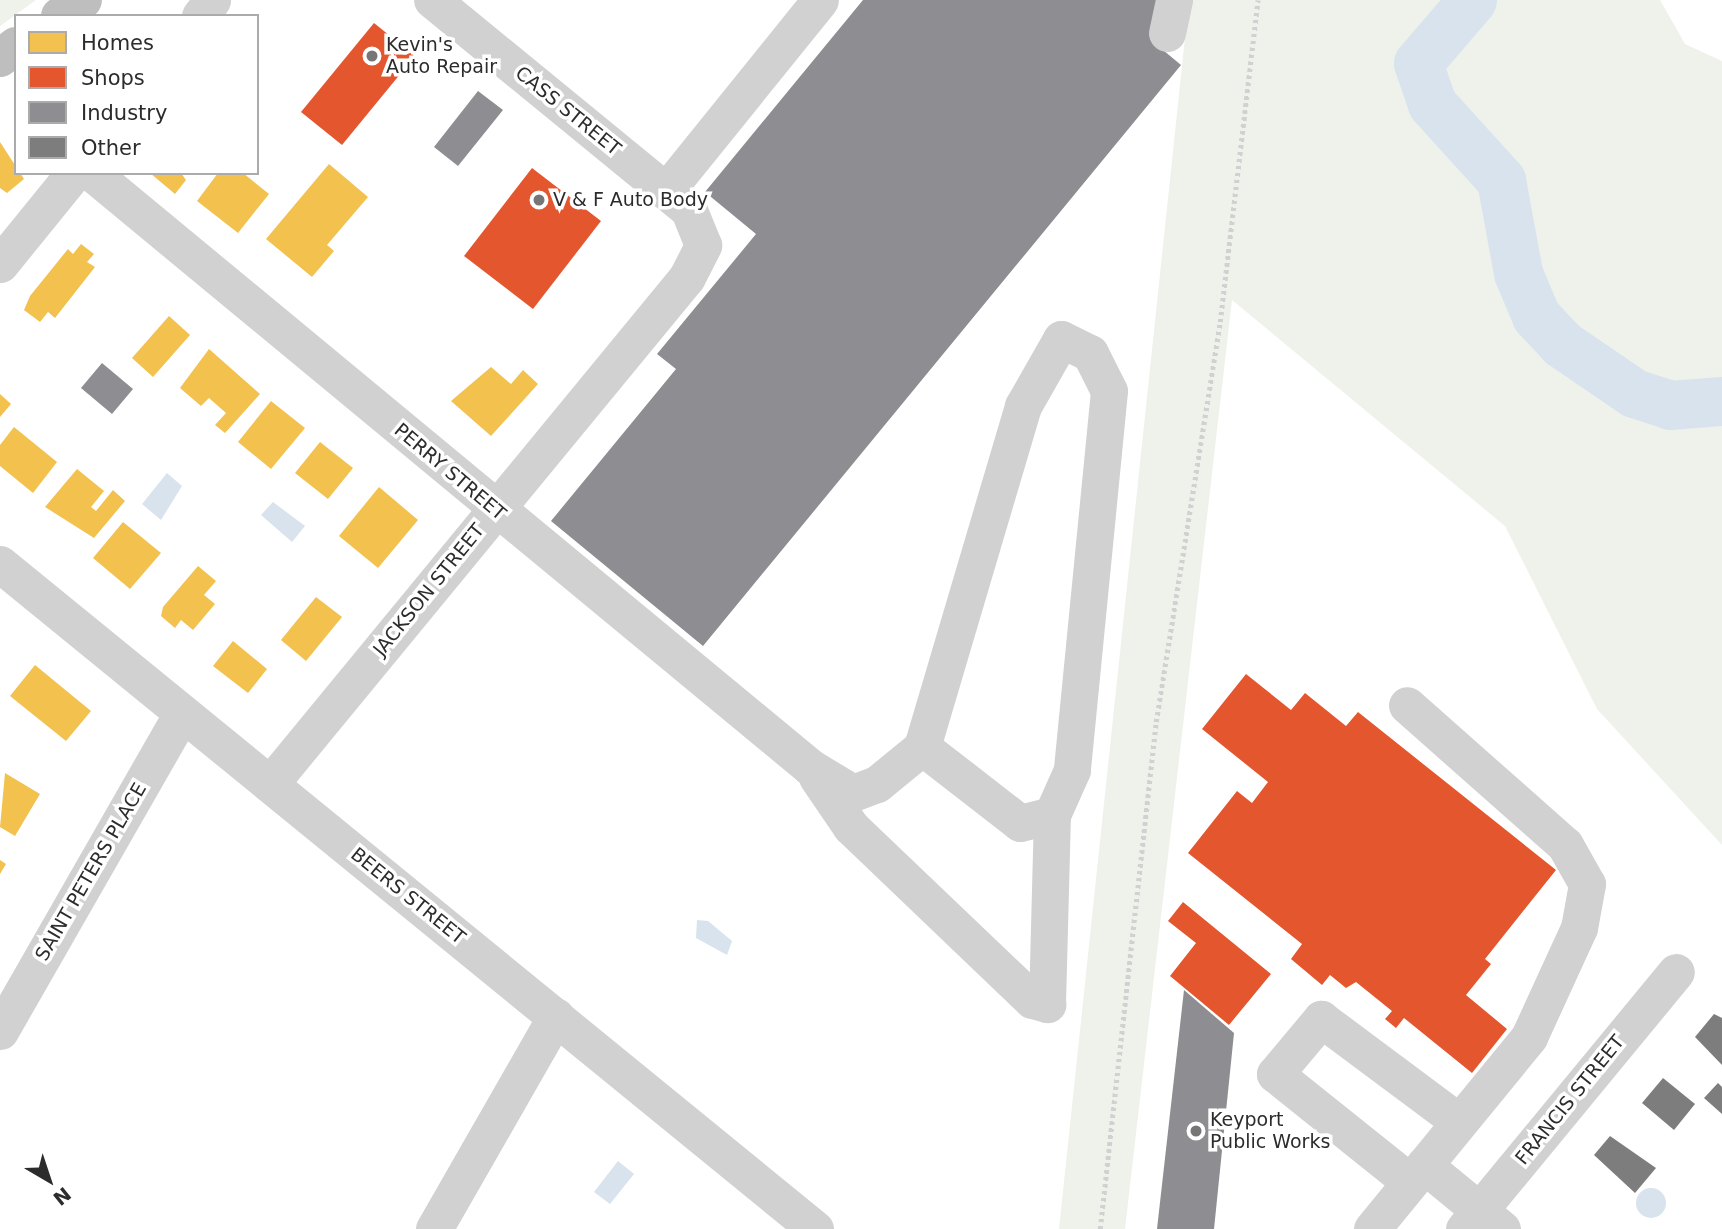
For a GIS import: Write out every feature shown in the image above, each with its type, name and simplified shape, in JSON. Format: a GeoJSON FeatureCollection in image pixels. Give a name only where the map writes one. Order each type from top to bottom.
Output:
{"type":"FeatureCollection","features":[{"type":"Feature","properties":{"kind":"highway"},"geometry":{"type":"LineString","coordinates":[[63,14],[83,0]]}},
{"type":"Feature","properties":{"kind":"street","name":"CASS STREET"},"geometry":{"type":"LineString","coordinates":[[432,0],[666,191],[700,226]]}},
{"type":"Feature","properties":{"kind":"street"},"geometry":{"type":"LineString","coordinates":[[666,191],[820,0]]}},
{"type":"Feature","properties":{"kind":"street"},"geometry":{"type":"LineString","coordinates":[[0,264],[72,175]]}},
{"type":"Feature","properties":{"kind":"street","name":"PERRY STREET"},"geometry":{"type":"LineString","coordinates":[[94,175],[495,510],[810,767]]}},
{"type":"Feature","properties":{"kind":"street","name":"JACKSON STREET"},"geometry":{"type":"LineString","coordinates":[[270,784],[694,267],[703,245],[700,226]]}},
{"type":"Feature","properties":{"kind":"street"},"geometry":{"type":"LineString","coordinates":[[1061,339],[1090,352],[1109,391],[1072,770],[1052,815],[1047,1004],[1032,1000],[851,827],[810,767],[853,793],[877,784],[922,747],[1023,406],[1061,339]]}},
{"type":"Feature","properties":{"kind":"street","name":"BEERS STREET"},"geometry":{"type":"LineString","coordinates":[[0,564],[815,1229]]}},
{"type":"Feature","properties":{"kind":"street"},"geometry":{"type":"LineString","coordinates":[[1372,1229],[1529,1037],[1579,928],[1587,884],[1566,845],[1407,705]]}},
{"type":"Feature","properties":{"kind":"street","name":"SAINT PETERS PLACE"},"geometry":{"type":"LineString","coordinates":[[0,1031],[181,713]]}},
{"type":"Feature","properties":{"kind":"street"},"geometry":{"type":"LineString","coordinates":[[922,747],[1020,823],[1052,815]]}},
{"type":"Feature","properties":{"kind":"street","name":"FRANCIS STREET"},"geometry":{"type":"LineString","coordinates":[[1482,1223],[1676,972]]}},
{"type":"Feature","properties":{"kind":"street"},"geometry":{"type":"LineString","coordinates":[[434,1229],[556,1016]]}},
{"type":"Feature","properties":{"kind":"street"},"geometry":{"type":"LineString","coordinates":[[1459,1122],[1321,1019],[1275,1074],[1482,1223]]}},
{"type":"Feature","properties":{"kind":"path"},"geometry":{"type":"LineString","coordinates":[[1100,1229],[1156,722],[1220,322],[1258,0]]}},
{"type":"Feature","properties":{"kind":"shaded area"},"geometry":{"type":"Polygon","coordinates":[[[0,0],[36,0],[14,14],[0,26],[0,0]]]}},
{"type":"Feature","properties":{"kind":"shaded area"},"geometry":{"type":"Polygon","coordinates":[[[1189,0],[1660,0],[1685,44],[1722,61],[1722,845],[1597,709],[1505,526],[1232,300],[1125,1229],[1059,1229],[1189,0]]]}},
{"type":"Feature","properties":{"kind":"shaded area"},"geometry":{"type":"Polygon","coordinates":[[[167,473],[182,486],[161,520],[142,504],[167,473]]]}},
{"type":"Feature","properties":{"kind":"shaded area"},"geometry":{"type":"Polygon","coordinates":[[[273,502],[305,526],[292,542],[261,515],[273,502]]]}},
{"type":"Feature","properties":{"kind":"shaded area"},"geometry":{"type":"Polygon","coordinates":[[[697,920],[708,921],[732,941],[727,955],[696,938],[697,920]]]}},
{"type":"Feature","properties":{"kind":"shaded area"},"geometry":{"type":"Polygon","coordinates":[[[618,1161],[634,1174],[610,1204],[594,1192],[618,1161]]]}},
{"type":"Feature","properties":{"kind":"shaded area"},"geometry":{"type":"Polygon","coordinates":[[[1651,1188],[1662,1192],[1666,1203],[1662,1214],[1651,1218],[1640,1214],[1636,1203],[1640,1192],[1651,1188]]]}},
{"type":"Feature","properties":{"kind":"building: Homes"},"geometry":{"type":"Polygon","coordinates":[[[0,142],[14,164],[14,175],[21,175],[24,179],[7,193],[0,188],[0,142]]]}},
{"type":"Feature","properties":{"kind":"building: Homes"},"geometry":{"type":"Polygon","coordinates":[[[329,164],[368,197],[327,245],[334,251],[312,277],[266,239],[329,164]]]}},
{"type":"Feature","properties":{"kind":"building: Homes"},"geometry":{"type":"Polygon","coordinates":[[[152,175],[182,175],[186,180],[175,194],[152,175]]]}},
{"type":"Feature","properties":{"kind":"building: Homes"},"geometry":{"type":"Polygon","coordinates":[[[216,175],[245,175],[269,194],[238,233],[197,201],[216,175]]]}},
{"type":"Feature","properties":{"kind":"building: Homes"},"geometry":{"type":"Polygon","coordinates":[[[81,244],[94,254],[87,262],[95,267],[55,318],[48,312],[40,322],[24,310],[30,296],[68,249],[73,254],[81,244]]]}},
{"type":"Feature","properties":{"kind":"building: Homes"},"geometry":{"type":"Polygon","coordinates":[[[169,316],[190,335],[153,377],[132,358],[169,316]]]}},
{"type":"Feature","properties":{"kind":"building: Homes"},"geometry":{"type":"Polygon","coordinates":[[[209,349],[260,394],[225,433],[215,425],[226,413],[209,398],[201,406],[180,388],[209,349]]]}},
{"type":"Feature","properties":{"kind":"building: Homes"},"geometry":{"type":"Polygon","coordinates":[[[491,367],[511,384],[523,370],[538,384],[491,436],[451,401],[491,367]]]}},
{"type":"Feature","properties":{"kind":"building: Homes"},"geometry":{"type":"Polygon","coordinates":[[[0,394],[11,404],[0,417],[0,394]]]}},
{"type":"Feature","properties":{"kind":"building: Homes"},"geometry":{"type":"Polygon","coordinates":[[[271,401],[305,428],[271,469],[238,442],[271,401]]]}},
{"type":"Feature","properties":{"kind":"building: Homes"},"geometry":{"type":"Polygon","coordinates":[[[14,427],[57,462],[33,493],[0,466],[0,445],[14,427]]]}},
{"type":"Feature","properties":{"kind":"building: Homes"},"geometry":{"type":"Polygon","coordinates":[[[320,442],[353,468],[328,499],[295,473],[320,442]]]}},
{"type":"Feature","properties":{"kind":"building: Homes"},"geometry":{"type":"Polygon","coordinates":[[[77,469],[104,491],[91,507],[96,511],[113,490],[125,501],[94,538],[45,507],[77,469]]]}},
{"type":"Feature","properties":{"kind":"building: Homes"},"geometry":{"type":"Polygon","coordinates":[[[379,487],[418,520],[378,568],[339,536],[379,487]]]}},
{"type":"Feature","properties":{"kind":"building: Homes"},"geometry":{"type":"Polygon","coordinates":[[[123,522],[161,553],[130,589],[93,558],[123,522]]]}},
{"type":"Feature","properties":{"kind":"building: Homes"},"geometry":{"type":"Polygon","coordinates":[[[198,566],[216,581],[204,595],[215,604],[193,630],[181,620],[175,628],[161,616],[163,607],[198,566]]]}},
{"type":"Feature","properties":{"kind":"building: Homes"},"geometry":{"type":"Polygon","coordinates":[[[316,597],[342,617],[306,661],[281,640],[316,597]]]}},
{"type":"Feature","properties":{"kind":"building: Homes"},"geometry":{"type":"Polygon","coordinates":[[[233,641],[267,669],[248,693],[213,666],[233,641]]]}},
{"type":"Feature","properties":{"kind":"building: Homes"},"geometry":{"type":"Polygon","coordinates":[[[35,665],[91,711],[66,741],[10,696],[35,665]]]}},
{"type":"Feature","properties":{"kind":"building: Homes"},"geometry":{"type":"Polygon","coordinates":[[[5,773],[40,794],[15,836],[0,827],[5,773]]]}},
{"type":"Feature","properties":{"kind":"building: Homes"},"geometry":{"type":"Polygon","coordinates":[[[0,860],[6,864],[0,874],[0,860]]]}},
{"type":"Feature","properties":{"kind":"building: Shops"},"geometry":{"type":"Polygon","coordinates":[[[374,23],[415,56],[342,145],[301,112],[374,23]]]}},
{"type":"Feature","properties":{"kind":"building: Shops"},"geometry":{"type":"Polygon","coordinates":[[[532,168],[601,221],[533,309],[464,256],[532,168]]]}},
{"type":"Feature","properties":{"kind":"building: Shops"},"geometry":{"type":"Polygon","coordinates":[[[1246,674],[1291,710],[1305,693],[1346,726],[1358,712],[1556,870],[1485,959],[1491,964],[1466,995],[1507,1029],[1472,1073],[1404,1018],[1396,1028],[1385,1019],[1392,1011],[1356,982],[1346,988],[1330,975],[1322,985],[1291,959],[1302,944],[1188,853],[1237,791],[1252,803],[1268,782],[1202,729],[1246,674]]]}},
{"type":"Feature","properties":{"kind":"building: Shops"},"geometry":{"type":"Polygon","coordinates":[[[1183,902],[1271,974],[1229,1025],[1170,976],[1196,943],[1168,921],[1183,902]]]}},
{"type":"Feature","properties":{"kind":"building: Industry"},"geometry":{"type":"Polygon","coordinates":[[[863,0],[1166,0],[1157,45],[1181,65],[703,646],[551,521],[676,369],[657,354],[756,234],[705,192],[863,0]]]}},
{"type":"Feature","properties":{"kind":"building: Industry"},"geometry":{"type":"Polygon","coordinates":[[[478,91],[503,110],[458,166],[434,147],[478,91]]]}},
{"type":"Feature","properties":{"kind":"building: Industry"},"geometry":{"type":"Polygon","coordinates":[[[102,363],[133,389],[112,414],[81,388],[102,363]]]}},
{"type":"Feature","properties":{"kind":"building: Industry","name":"Keyport Public Works"},"geometry":{"type":"Polygon","coordinates":[[[1184,990],[1234,1033],[1214,1229],[1157,1229],[1184,990]]]}},
{"type":"Feature","properties":{"kind":"building: Other"},"geometry":{"type":"Polygon","coordinates":[[[1714,1014],[1722,1018],[1722,1065],[1695,1037],[1714,1014]]]}},
{"type":"Feature","properties":{"kind":"building: Other"},"geometry":{"type":"Polygon","coordinates":[[[1663,1078],[1695,1104],[1674,1130],[1642,1103],[1663,1078]]]}},
{"type":"Feature","properties":{"kind":"building: Other"},"geometry":{"type":"Polygon","coordinates":[[[1718,1083],[1722,1087],[1722,1114],[1704,1098],[1718,1083]]]}},
{"type":"Feature","properties":{"kind":"building: Other"},"geometry":{"type":"Polygon","coordinates":[[[1610,1136],[1656,1168],[1635,1193],[1594,1155],[1610,1136]]]}},
{"type":"Feature","properties":{"kind":"waterway"},"geometry":{"type":"LineString","coordinates":[[1472,0],[1418,63],[1432,104],[1501,180],[1518,273],[1536,316],[1562,344],[1634,393],[1670,405],[1722,401]]}},
{"type":"Feature","properties":{"kind":"place","name":"Kevin's Auto Repair"},"geometry":{"type":"Point","coordinates":[372,56]}},
{"type":"Feature","properties":{"kind":"place","name":"V & F Auto Body"},"geometry":{"type":"Point","coordinates":[539,200]}},
{"type":"Feature","properties":{"kind":"place","name":"Keyport Public Works"},"geometry":{"type":"Point","coordinates":[1196,1131]}}]}
